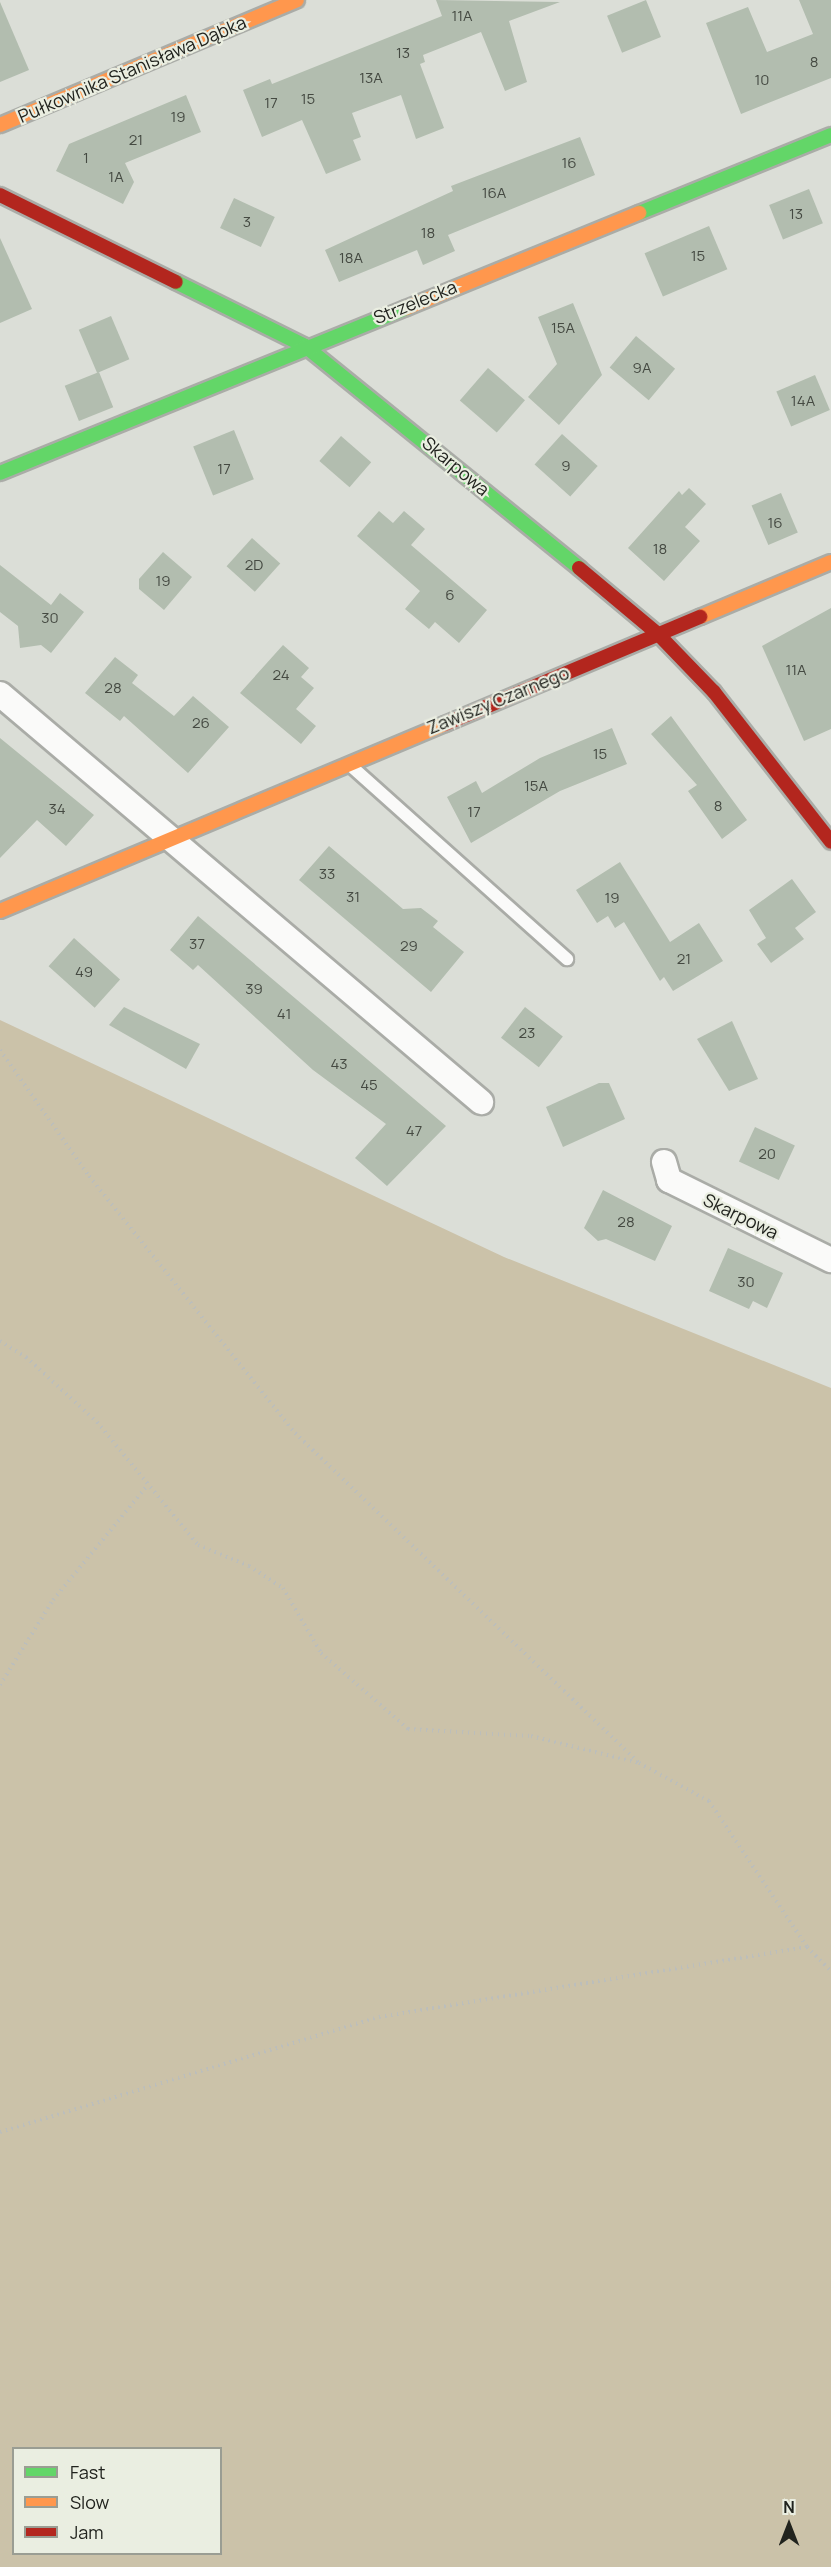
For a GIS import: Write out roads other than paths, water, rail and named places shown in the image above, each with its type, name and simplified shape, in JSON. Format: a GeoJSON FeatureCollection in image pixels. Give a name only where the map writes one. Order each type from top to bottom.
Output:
{"type":"FeatureCollection","features":[{"type":"Feature","properties":{"kind":"street","name":"Pułkownika Stanisława Dąbka"},"geometry":{"type":"LineString","coordinates":[[0,125],[297,0]]}},
{"type":"Feature","properties":{"kind":"street","name":"Strzelecka"},"geometry":{"type":"LineString","coordinates":[[0,473],[304,346],[831,135]]}},
{"type":"Feature","properties":{"kind":"street","name":"Skarpowa"},"geometry":{"type":"LineString","coordinates":[[0,195],[304,346],[372,395],[658,634],[714,692],[831,842]]}},
{"type":"Feature","properties":{"kind":"street","name":"Zawiszy Czarnego"},"geometry":{"type":"LineString","coordinates":[[0,911],[347,763],[831,562]]}},
{"type":"Feature","properties":{"kind":"street"},"geometry":{"type":"LineString","coordinates":[[0,694],[167,841],[481,1102]]}},
{"type":"Feature","properties":{"kind":"street","name":"Skarpowa"},"geometry":{"type":"LineString","coordinates":[[664,1162],[669,1180],[831,1260]]}},
{"type":"Feature","properties":{"kind":"lane"},"geometry":{"type":"LineString","coordinates":[[347,763],[567,959]]}}]}
